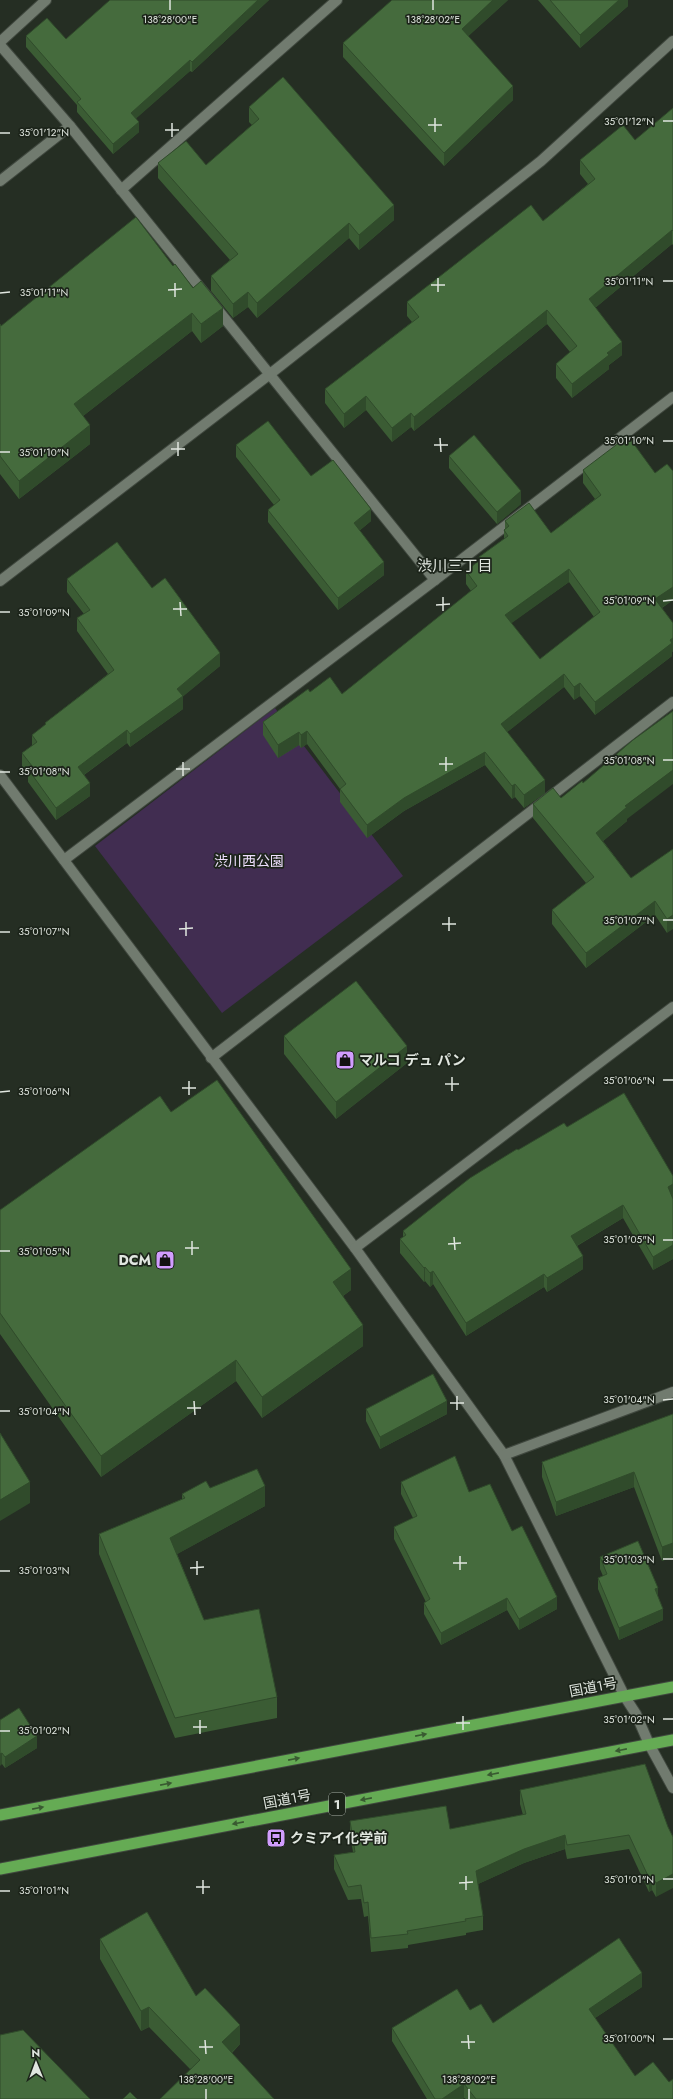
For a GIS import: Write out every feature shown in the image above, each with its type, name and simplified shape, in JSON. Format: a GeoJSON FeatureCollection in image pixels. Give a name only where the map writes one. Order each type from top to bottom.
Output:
{"type":"FeatureCollection","features":[{"type":"Feature","properties":{"kind":"highway","name":"国道1号"},"geometry":{"type":"LineString","coordinates":[[0,1815],[673,1687]]}},
{"type":"Feature","properties":{"kind":"highway","name":"国道1号"},"geometry":{"type":"LineString","coordinates":[[0,1869],[673,1740]]}},
{"type":"Feature","properties":{"kind":"street"},"geometry":{"type":"LineString","coordinates":[[0,42],[46,0]]}},
{"type":"Feature","properties":{"kind":"street"},"geometry":{"type":"LineString","coordinates":[[121,190],[337,0]]}},
{"type":"Feature","properties":{"kind":"street"},"geometry":{"type":"LineString","coordinates":[[0,581],[270,374],[541,161],[673,41]]}},
{"type":"Feature","properties":{"kind":"street"},"geometry":{"type":"LineString","coordinates":[[0,45],[70,126],[435,580]]}},
{"type":"Feature","properties":{"kind":"street"},"geometry":{"type":"LineString","coordinates":[[0,181],[70,126]]}},
{"type":"Feature","properties":{"kind":"street"},"geometry":{"type":"LineString","coordinates":[[64,860],[435,580],[673,397]]}},
{"type":"Feature","properties":{"kind":"street"},"geometry":{"type":"LineString","coordinates":[[211,1058],[673,702]]}},
{"type":"Feature","properties":{"kind":"street"},"geometry":{"type":"LineString","coordinates":[[0,776],[355,1248],[504,1455],[625,1696],[636,1714],[649,1744],[673,1788]]}},
{"type":"Feature","properties":{"kind":"street"},"geometry":{"type":"LineString","coordinates":[[355,1248],[673,1008]]}},
{"type":"Feature","properties":{"kind":"street"},"geometry":{"type":"LineString","coordinates":[[504,1455],[673,1392]]}},
{"type":"Feature","properties":{"kind":"green space","name":"渋川西公園"},"geometry":{"type":"Polygon","coordinates":[[[275,708],[403,876],[222,1013],[95,846],[275,708]]]}},
{"type":"Feature","properties":{"kind":"building"},"geometry":{"type":"Polygon","coordinates":[[[110,0],[258,0],[192,62],[190,60],[131,113],[139,122],[113,144],[77,102],[81,99],[26,36],[47,18],[66,39],[110,0]]]}},
{"type":"Feature","properties":{"kind":"building"},"geometry":{"type":"Polygon","coordinates":[[[392,0],[493,0],[462,29],[513,86],[444,153],[343,43],[392,0]]]}},
{"type":"Feature","properties":{"kind":"building"},"geometry":{"type":"Polygon","coordinates":[[[550,0],[619,0],[580,35],[550,0]]]}},
{"type":"Feature","properties":{"kind":"building"},"geometry":{"type":"Polygon","coordinates":[[[283,77],[394,205],[359,235],[349,223],[257,303],[248,292],[233,304],[211,276],[238,254],[158,163],[186,141],[206,165],[259,119],[249,107],[283,77]]]}},
{"type":"Feature","properties":{"kind":"building"},"geometry":{"type":"Polygon","coordinates":[[[673,108],[673,231],[672,230],[589,299],[622,342],[607,353],[609,355],[572,384],[556,364],[577,346],[547,310],[414,417],[411,413],[392,428],[366,396],[344,414],[325,389],[419,317],[407,302],[531,205],[543,221],[595,179],[580,160],[623,125],[635,140],[673,108]]]}},
{"type":"Feature","properties":{"kind":"building"},"geometry":{"type":"Polygon","coordinates":[[[136,217],[173,266],[175,264],[193,288],[201,281],[223,308],[201,324],[192,313],[74,404],[90,425],[19,481],[0,456],[0,324],[1,326],[136,217]]]}},
{"type":"Feature","properties":{"kind":"building"},"geometry":{"type":"Polygon","coordinates":[[[268,421],[311,476],[333,460],[371,509],[354,523],[384,562],[338,598],[268,510],[280,500],[236,445],[268,421]]]}},
{"type":"Feature","properties":{"kind":"building"},"geometry":{"type":"Polygon","coordinates":[[[474,435],[521,491],[497,512],[449,456],[474,435]]]}},
{"type":"Feature","properties":{"kind":"building"},"geometry":{"type":"Polygon","coordinates":[[[628,436],[655,473],[667,464],[673,471],[673,587],[655,599],[673,623],[673,638],[670,640],[672,643],[595,702],[580,683],[574,687],[564,674],[501,724],[545,780],[524,795],[515,784],[512,786],[485,752],[404,798],[367,825],[340,789],[346,784],[307,731],[301,735],[299,732],[278,745],[263,722],[308,689],[310,692],[330,677],[342,694],[477,586],[466,571],[480,560],[479,557],[508,536],[504,530],[509,526],[505,521],[529,503],[551,533],[601,495],[583,470],[628,436]],[[569,569],[505,615],[540,659],[600,612],[569,569]]]}},
{"type":"Feature","properties":{"kind":"building"},"geometry":{"type":"Polygon","coordinates":[[[117,542],[152,588],[165,578],[220,653],[177,689],[183,696],[130,734],[127,730],[78,767],[90,783],[56,808],[28,769],[32,766],[22,753],[37,742],[32,735],[46,724],[45,723],[114,670],[77,618],[90,610],[67,579],[117,542]]]}},
{"type":"Feature","properties":{"kind":"building"},"geometry":{"type":"Polygon","coordinates":[[[673,711],[673,770],[625,806],[627,807],[596,833],[631,878],[673,849],[673,915],[667,919],[655,901],[586,953],[552,910],[594,877],[533,804],[553,788],[561,798],[582,781],[583,783],[633,740],[673,711]]]}},
{"type":"Feature","properties":{"kind":"building"},"geometry":{"type":"Polygon","coordinates":[[[356,981],[407,1046],[336,1102],[284,1036],[356,981]]]}},
{"type":"Feature","properties":{"kind":"building","name":"DCM"},"geometry":{"type":"Polygon","coordinates":[[[217,1080],[351,1269],[333,1282],[363,1325],[262,1397],[236,1360],[101,1456],[0,1313],[0,1210],[160,1096],[171,1112],[217,1080]]]}},
{"type":"Feature","properties":{"kind":"building"},"geometry":{"type":"Polygon","coordinates":[[[624,1093],[673,1176],[673,1184],[668,1187],[673,1199],[673,1245],[653,1257],[623,1205],[571,1236],[583,1256],[547,1278],[544,1274],[466,1323],[433,1271],[430,1273],[425,1267],[424,1268],[400,1239],[406,1235],[403,1231],[470,1178],[517,1149],[518,1150],[564,1123],[567,1127],[624,1093]]]}},
{"type":"Feature","properties":{"kind":"building"},"geometry":{"type":"Polygon","coordinates":[[[433,1374],[447,1401],[380,1437],[366,1409],[433,1374]]]}},
{"type":"Feature","properties":{"kind":"building"},"geometry":{"type":"Polygon","coordinates":[[[673,1414],[673,1543],[662,1547],[634,1472],[556,1502],[542,1462],[673,1414]]]}},
{"type":"Feature","properties":{"kind":"building"},"geometry":{"type":"Polygon","coordinates":[[[0,1433],[30,1482],[0,1500],[0,1433]]]}},
{"type":"Feature","properties":{"kind":"building"},"geometry":{"type":"Polygon","coordinates":[[[455,1456],[469,1492],[490,1484],[512,1531],[522,1526],[557,1597],[519,1619],[507,1598],[441,1633],[424,1603],[430,1599],[394,1527],[417,1516],[401,1482],[455,1456]]]}},
{"type":"Feature","properties":{"kind":"building"},"geometry":{"type":"Polygon","coordinates":[[[257,1469],[265,1486],[170,1538],[204,1620],[259,1609],[277,1697],[175,1718],[99,1534],[185,1498],[182,1494],[206,1481],[210,1488],[257,1469]]]}},
{"type":"Feature","properties":{"kind":"building"},"geometry":{"type":"Polygon","coordinates":[[[638,1541],[658,1588],[655,1589],[663,1609],[619,1628],[598,1578],[607,1574],[600,1557],[638,1541]]]}},
{"type":"Feature","properties":{"kind":"building"},"geometry":{"type":"Polygon","coordinates":[[[19,1708],[37,1736],[5,1757],[2,1753],[0,1754],[0,1720],[19,1708]]]}},
{"type":"Feature","properties":{"kind":"building"},"geometry":{"type":"Polygon","coordinates":[[[645,1764],[673,1837],[673,1874],[656,1883],[652,1876],[649,1878],[629,1835],[567,1845],[565,1835],[524,1849],[476,1871],[483,1916],[465,1919],[466,1921],[407,1931],[408,1934],[371,1938],[368,1902],[364,1903],[361,1885],[348,1887],[334,1855],[355,1852],[350,1821],[446,1806],[450,1829],[526,1814],[520,1790],[645,1764]]]}},
{"type":"Feature","properties":{"kind":"building"},"geometry":{"type":"Polygon","coordinates":[[[147,1912],[196,1996],[205,1988],[240,2025],[222,2042],[274,2099],[160,2099],[200,2060],[149,2007],[141,2011],[100,1939],[147,1912]]]}},
{"type":"Feature","properties":{"kind":"building"},"geometry":{"type":"Polygon","coordinates":[[[619,1938],[642,1973],[589,2009],[635,2076],[653,2062],[669,2082],[673,2079],[673,2099],[476,2099],[464,2084],[442,2099],[435,2099],[392,2028],[457,1989],[470,2010],[481,2004],[493,2023],[619,1938]]]}},
{"type":"Feature","properties":{"kind":"building"},"geometry":{"type":"Polygon","coordinates":[[[23,2030],[90,2099],[0,2099],[0,2035],[23,2030]]]}},
{"type":"Feature","properties":{"kind":"building"},"geometry":{"type":"Polygon","coordinates":[[[130,2092],[137,2099],[123,2099],[130,2092]]]}},
{"type":"Feature","properties":{"kind":"place","name":"マルコ デュ パン"},"geometry":{"type":"Point","coordinates":[345,1060]}},
{"type":"Feature","properties":{"kind":"place","name":"DCM"},"geometry":{"type":"Point","coordinates":[165,1260]}},
{"type":"Feature","properties":{"kind":"place","name":"クミアイ化学前"},"geometry":{"type":"Point","coordinates":[276,1838]}},
{"type":"Feature","properties":{"kind":"district","name":"渋川三丁目"},"geometry":{"type":"Point","coordinates":[455,566]}}]}
